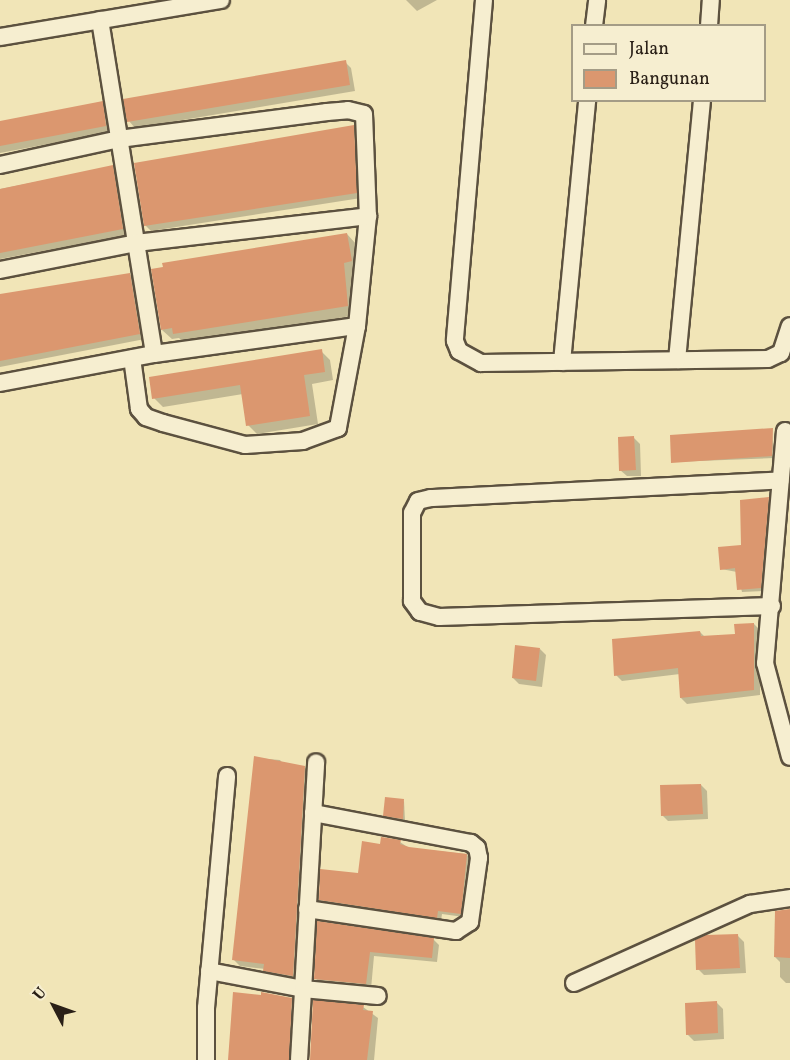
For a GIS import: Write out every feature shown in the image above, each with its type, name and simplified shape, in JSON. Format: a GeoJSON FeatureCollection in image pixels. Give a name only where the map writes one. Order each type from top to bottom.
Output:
{"type":"FeatureCollection","features":[{"type":"Feature","properties":{"kind":"street"},"geometry":{"type":"LineString","coordinates":[[0,37],[221,0]]}},
{"type":"Feature","properties":{"kind":"street"},"geometry":{"type":"LineString","coordinates":[[484,0],[455,341],[467,358],[481,363],[768,359],[781,353],[790,326]]}},
{"type":"Feature","properties":{"kind":"street"},"geometry":{"type":"LineString","coordinates":[[594,24],[597,0]]}},
{"type":"Feature","properties":{"kind":"street"},"geometry":{"type":"LineString","coordinates":[[709,24],[711,0]]}},
{"type":"Feature","properties":{"kind":"street"},"geometry":{"type":"LineString","coordinates":[[100,20],[154,354]]}},
{"type":"Feature","properties":{"kind":"street"},"geometry":{"type":"LineString","coordinates":[[561,362],[587,102]]}},
{"type":"Feature","properties":{"kind":"street"},"geometry":{"type":"LineString","coordinates":[[678,360],[702,102]]}},
{"type":"Feature","properties":{"kind":"street"},"geometry":{"type":"LineString","coordinates":[[0,165],[119,139],[360,111],[366,119],[368,216],[357,326],[338,428],[303,441],[246,445],[146,417],[139,409],[132,358]]}},
{"type":"Feature","properties":{"kind":"street"},"geometry":{"type":"LineString","coordinates":[[0,270],[136,243],[368,216]]}},
{"type":"Feature","properties":{"kind":"street"},"geometry":{"type":"LineString","coordinates":[[0,383],[154,354],[357,326]]}},
{"type":"Feature","properties":{"kind":"street"},"geometry":{"type":"LineString","coordinates":[[785,431],[772,606],[765,663],[790,757]]}},
{"type":"Feature","properties":{"kind":"street"},"geometry":{"type":"LineString","coordinates":[[772,606],[439,617],[420,612],[412,601],[412,513],[418,501],[431,498],[781,480]]}},
{"type":"Feature","properties":{"kind":"street"},"geometry":{"type":"LineString","coordinates":[[299,1060],[316,762]]}},
{"type":"Feature","properties":{"kind":"street"},"geometry":{"type":"LineString","coordinates":[[206,1060],[209,971],[227,776]]}},
{"type":"Feature","properties":{"kind":"street"},"geometry":{"type":"LineString","coordinates":[[308,909],[456,931],[470,922],[479,858],[477,848],[471,843],[313,813]]}},
{"type":"Feature","properties":{"kind":"street"},"geometry":{"type":"LineString","coordinates":[[574,983],[750,904],[790,898]]}},
{"type":"Feature","properties":{"kind":"street"},"geometry":{"type":"LineString","coordinates":[[209,971],[303,989],[378,996]]}},
{"type":"Feature","properties":{"kind":"building"},"geometry":{"type":"Polygon","coordinates":[[[346,60],[350,85],[127,122],[123,99],[346,60]]]}},
{"type":"Feature","properties":{"kind":"building"},"geometry":{"type":"Polygon","coordinates":[[[103,101],[106,126],[0,146],[0,121],[103,101]]]}},
{"type":"Feature","properties":{"kind":"building"},"geometry":{"type":"Polygon","coordinates":[[[354,125],[357,193],[144,226],[134,163],[354,125]]]}},
{"type":"Feature","properties":{"kind":"building"},"geometry":{"type":"Polygon","coordinates":[[[113,165],[123,229],[0,253],[0,189],[113,165]]]}},
{"type":"Feature","properties":{"kind":"building"},"geometry":{"type":"Polygon","coordinates":[[[347,233],[352,261],[344,263],[348,306],[173,334],[172,328],[161,330],[151,269],[163,267],[162,263],[347,233]]]}},
{"type":"Feature","properties":{"kind":"building"},"geometry":{"type":"Polygon","coordinates":[[[130,273],[140,334],[0,361],[0,294],[130,273]]]}},
{"type":"Feature","properties":{"kind":"building"},"geometry":{"type":"Polygon","coordinates":[[[322,349],[325,372],[304,375],[310,416],[246,426],[240,385],[152,399],[149,377],[322,349]]]}},
{"type":"Feature","properties":{"kind":"building"},"geometry":{"type":"Polygon","coordinates":[[[773,428],[772,456],[671,463],[670,435],[773,428]]]}},
{"type":"Feature","properties":{"kind":"building"},"geometry":{"type":"Polygon","coordinates":[[[634,436],[636,470],[619,471],[618,437],[634,436]]]}},
{"type":"Feature","properties":{"kind":"building"},"geometry":{"type":"Polygon","coordinates":[[[769,497],[761,588],[737,590],[735,568],[720,570],[718,547],[741,545],[740,500],[769,497]]]}},
{"type":"Feature","properties":{"kind":"building"},"geometry":{"type":"Polygon","coordinates":[[[754,623],[754,690],[680,698],[678,668],[614,676],[612,639],[700,631],[701,636],[735,634],[734,624],[754,623]]]}},
{"type":"Feature","properties":{"kind":"building"},"geometry":{"type":"Polygon","coordinates":[[[515,645],[540,648],[536,681],[512,678],[515,645]]]}},
{"type":"Feature","properties":{"kind":"building"},"geometry":{"type":"Polygon","coordinates":[[[254,756],[305,766],[293,976],[263,971],[264,964],[232,960],[254,756]]]}},
{"type":"Feature","properties":{"kind":"building"},"geometry":{"type":"Polygon","coordinates":[[[701,784],[703,814],[661,816],[660,785],[701,784]]]}},
{"type":"Feature","properties":{"kind":"building"},"geometry":{"type":"Polygon","coordinates":[[[385,797],[404,799],[403,819],[383,816],[385,797]]]}},
{"type":"Feature","properties":{"kind":"building"},"geometry":{"type":"Polygon","coordinates":[[[381,837],[401,840],[400,844],[409,847],[467,854],[461,914],[438,911],[437,918],[319,900],[320,869],[358,873],[362,841],[380,844],[381,837]]]}},
{"type":"Feature","properties":{"kind":"building"},"geometry":{"type":"Polygon","coordinates":[[[790,909],[790,958],[774,957],[775,911],[790,909]]]}},
{"type":"Feature","properties":{"kind":"building"},"geometry":{"type":"Polygon","coordinates":[[[317,921],[434,938],[432,958],[370,952],[366,984],[314,979],[317,921]]]}},
{"type":"Feature","properties":{"kind":"building"},"geometry":{"type":"Polygon","coordinates":[[[738,934],[740,968],[696,970],[695,940],[706,935],[738,934]]]}},
{"type":"Feature","properties":{"kind":"building"},"geometry":{"type":"Polygon","coordinates":[[[233,992],[261,995],[261,992],[292,998],[289,1060],[228,1060],[233,992]]]}},
{"type":"Feature","properties":{"kind":"building"},"geometry":{"type":"Polygon","coordinates":[[[313,1000],[364,1005],[363,1010],[373,1011],[367,1060],[310,1060],[313,1000]]]}},
{"type":"Feature","properties":{"kind":"building"},"geometry":{"type":"Polygon","coordinates":[[[717,1001],[718,1033],[686,1035],[685,1003],[717,1001]]]}}]}
